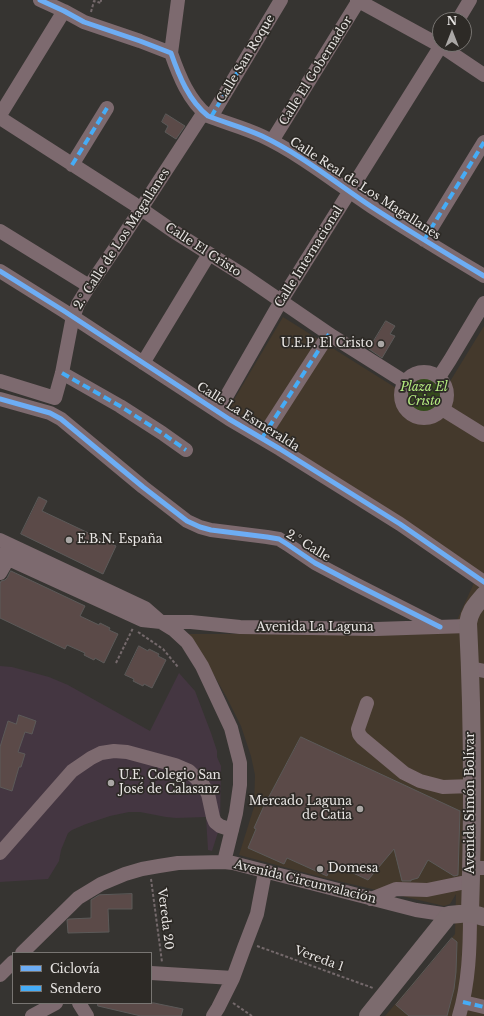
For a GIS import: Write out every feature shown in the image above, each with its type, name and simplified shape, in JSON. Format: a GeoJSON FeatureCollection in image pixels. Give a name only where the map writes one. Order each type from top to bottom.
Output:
{"type":"FeatureCollection","features":[{"type":"Feature","properties":{"kind":"main road","name":"Avenida Simón Bolívar"},"geometry":{"type":"LineString","coordinates":[[477,915],[471,726],[477,670],[468,626],[473,608],[484,595]]}},
{"type":"Feature","properties":{"kind":"main road"},"geometry":{"type":"LineString","coordinates":[[368,1016],[449,915],[477,915]]}},
{"type":"Feature","properties":{"kind":"street"},"geometry":{"type":"LineString","coordinates":[[178,0],[171,53],[179,74],[194,102],[208,115]]}},
{"type":"Feature","properties":{"kind":"street","name":"Calle San Roque"},"geometry":{"type":"LineString","coordinates":[[208,115],[281,0]]}},
{"type":"Feature","properties":{"kind":"street"},"geometry":{"type":"LineString","coordinates":[[358,0],[432,40]]}},
{"type":"Feature","properties":{"kind":"street","name":"Calle El Gobernador"},"geometry":{"type":"LineString","coordinates":[[272,141],[358,0]]}},
{"type":"Feature","properties":{"kind":"street"},"geometry":{"type":"LineString","coordinates":[[463,12],[470,0]]}},
{"type":"Feature","properties":{"kind":"street"},"geometry":{"type":"LineString","coordinates":[[45,1],[87,23],[171,53]]}},
{"type":"Feature","properties":{"kind":"street"},"geometry":{"type":"LineString","coordinates":[[0,116],[64,11]]}},
{"type":"Feature","properties":{"kind":"street","name":"Calle Internacional"},"geometry":{"type":"LineString","coordinates":[[218,411],[281,301],[438,52]]}},
{"type":"Feature","properties":{"kind":"street"},"geometry":{"type":"LineString","coordinates":[[452,52],[484,75]]}},
{"type":"Feature","properties":{"kind":"street"},"geometry":{"type":"LineString","coordinates":[[72,165],[107,108]]}},
{"type":"Feature","properties":{"kind":"street","name":"Calle Real de Los Magallanes"},"geometry":{"type":"LineString","coordinates":[[208,115],[261,135],[272,141],[331,178],[372,207],[484,276]]}},
{"type":"Feature","properties":{"kind":"street","name":"2.° Calle de Los Magallanes"},"geometry":{"type":"LineString","coordinates":[[0,381],[55,398],[62,373],[73,317],[78,304],[141,209],[208,115]]}},
{"type":"Feature","properties":{"kind":"street","name":"Calle El Cristo"},"geometry":{"type":"LineString","coordinates":[[0,116],[72,165],[243,275],[329,334],[405,382]]}},
{"type":"Feature","properties":{"kind":"street"},"geometry":{"type":"LineString","coordinates":[[424,240],[484,142]]}},
{"type":"Feature","properties":{"kind":"street"},"geometry":{"type":"LineString","coordinates":[[0,231],[89,286]]}},
{"type":"Feature","properties":{"kind":"street"},"geometry":{"type":"LineString","coordinates":[[143,363],[209,254]]}},
{"type":"Feature","properties":{"kind":"street","name":"Calle La Esmeralda"},"geometry":{"type":"LineString","coordinates":[[0,271],[218,411],[400,524],[484,582]]}},
{"type":"Feature","properties":{"kind":"street"},"geometry":{"type":"LineString","coordinates":[[438,377],[450,360],[484,303]]}},
{"type":"Feature","properties":{"kind":"street"},"geometry":{"type":"LineString","coordinates":[[262,438],[329,334]]}},
{"type":"Feature","properties":{"kind":"street"},"geometry":{"type":"LineString","coordinates":[[425,372],[431,373],[438,377],[444,384],[447,396],[446,402],[442,409],[435,415],[423,418],[412,414],[404,405],[402,400],[402,388],[405,382],[413,375],[425,372]]}},
{"type":"Feature","properties":{"kind":"street"},"geometry":{"type":"LineString","coordinates":[[62,373],[120,406],[186,450]]}},
{"type":"Feature","properties":{"kind":"street","name":"2.° Calle"},"geometry":{"type":"LineString","coordinates":[[0,399],[50,413],[61,419],[143,487],[187,521],[211,530],[267,537],[279,540],[315,563],[440,627]]}},
{"type":"Feature","properties":{"kind":"street"},"geometry":{"type":"LineString","coordinates":[[442,409],[484,435]]}},
{"type":"Feature","properties":{"kind":"street"},"geometry":{"type":"LineString","coordinates":[[0,540],[145,608],[187,642],[202,666],[231,728],[240,763],[240,785],[236,813],[224,862]]}},
{"type":"Feature","properties":{"kind":"street"},"geometry":{"type":"LineString","coordinates":[[0,572],[4,557]]}},
{"type":"Feature","properties":{"kind":"street","name":"Avenida La Laguna"},"geometry":{"type":"LineString","coordinates":[[4,557],[142,620],[190,622],[240,628],[468,626]]}},
{"type":"Feature","properties":{"kind":"street"},"geometry":{"type":"LineString","coordinates":[[367,703],[358,729],[359,734],[404,773],[420,781],[443,787],[472,786]]}},
{"type":"Feature","properties":{"kind":"street"},"geometry":{"type":"LineString","coordinates":[[0,853],[72,771],[101,753],[114,751],[127,752],[175,765],[189,771],[203,785],[208,794],[215,822],[220,826],[232,830]]}},
{"type":"Feature","properties":{"kind":"street","name":"Avenida Circunvalación"},"geometry":{"type":"LineString","coordinates":[[23,952],[78,898],[125,874],[178,863],[233,863],[416,910],[449,915]]}},
{"type":"Feature","properties":{"kind":"street"},"geometry":{"type":"LineString","coordinates":[[213,1016],[233,978],[257,914],[266,872]]}},
{"type":"Feature","properties":{"kind":"street"},"geometry":{"type":"LineString","coordinates":[[371,899],[396,889],[427,890],[476,872]]}},
{"type":"Feature","properties":{"kind":"street","name":"Avenida Simón Bolívar"},"geometry":{"type":"LineString","coordinates":[[459,1016],[467,981],[470,946],[477,915]]}},
{"type":"Feature","properties":{"kind":"street"},"geometry":{"type":"LineString","coordinates":[[0,975],[12,963]]}},
{"type":"Feature","properties":{"kind":"street"},"geometry":{"type":"LineString","coordinates":[[157,973],[233,978]]}},
{"type":"Feature","properties":{"kind":"street"},"geometry":{"type":"LineString","coordinates":[[463,1002],[484,1007]]}},
{"type":"Feature","properties":{"kind":"street"},"geometry":{"type":"LineString","coordinates":[[32,1016],[54,1004]]}},
{"type":"Feature","properties":{"kind":"street"},"geometry":{"type":"LineString","coordinates":[[80,1004],[87,1016]]}},
{"type":"Feature","properties":{"kind":"path"},"geometry":{"type":"LineString","coordinates":[[87,23],[94,1],[101,3],[101,0]]}},
{"type":"Feature","properties":{"kind":"path"},"geometry":{"type":"LineString","coordinates":[[116,663],[133,628]]}},
{"type":"Feature","properties":{"kind":"path"},"geometry":{"type":"LineString","coordinates":[[224,997],[252,1016]]}},
{"type":"Feature","properties":{"kind":"shaded area"},"geometry":{"type":"Polygon","coordinates":[[[283,317],[396,388],[403,412],[410,418],[419,421],[428,421],[436,418],[448,405],[451,394],[449,383],[484,326],[484,1016],[385,1016],[455,934],[456,894],[450,904],[444,906],[321,877],[239,855],[254,807],[255,775],[251,756],[241,726],[227,698],[211,670],[187,634],[452,631],[479,572],[226,413],[283,317]]]}},
{"type":"Feature","properties":{"kind":"shaded area","name":"U.E. Colegio San José de Calasanz"},"geometry":{"type":"Polygon","coordinates":[[[0,666],[12,667],[49,677],[68,685],[150,731],[179,673],[195,691],[211,733],[217,751],[217,757],[221,766],[220,826],[212,851],[208,850],[206,817],[176,818],[140,812],[129,812],[110,816],[86,824],[68,833],[61,850],[59,861],[48,879],[0,882],[0,666]]]}},
{"type":"Feature","properties":{"kind":"green space","name":"Plaza El Cristo"},"geometry":{"type":"Polygon","coordinates":[[[424,375],[438,381],[444,395],[438,409],[424,415],[410,409],[404,395],[410,381],[424,375]]]}},
{"type":"Feature","properties":{"kind":"building"},"geometry":{"type":"Polygon","coordinates":[[[166,114],[185,126],[176,139],[165,132],[168,126],[162,122],[166,114]]]}},
{"type":"Feature","properties":{"kind":"building","name":"U.E.P. El Cristo"},"geometry":{"type":"Polygon","coordinates":[[[386,321],[395,326],[390,334],[395,336],[382,358],[369,349],[386,321]]]}},
{"type":"Feature","properties":{"kind":"building","name":"E.B.N. España"},"geometry":{"type":"Polygon","coordinates":[[[39,497],[47,501],[42,511],[116,546],[103,574],[21,534],[39,497]]]}},
{"type":"Feature","properties":{"kind":"building"},"geometry":{"type":"Polygon","coordinates":[[[11,571],[85,606],[80,616],[99,625],[100,623],[110,628],[109,630],[118,634],[104,663],[95,658],[94,660],[84,655],[85,653],[67,645],[65,649],[0,618],[0,584],[1,581],[7,578],[11,571]]]}},
{"type":"Feature","properties":{"kind":"building"},"geometry":{"type":"Polygon","coordinates":[[[139,646],[148,651],[149,649],[159,654],[158,656],[166,660],[152,688],[144,684],[143,686],[133,681],[134,679],[125,675],[139,646]]]}},
{"type":"Feature","properties":{"kind":"building"},"geometry":{"type":"Polygon","coordinates":[[[19,715],[36,721],[32,734],[25,732],[18,752],[25,754],[21,767],[19,767],[12,791],[0,787],[0,747],[8,721],[16,724],[19,715]]]}},
{"type":"Feature","properties":{"kind":"building","name":"Mercado Laguna de Catia"},"geometry":{"type":"Polygon","coordinates":[[[301,737],[460,811],[458,875],[454,876],[428,860],[418,878],[411,881],[402,881],[394,849],[368,880],[332,863],[327,876],[287,858],[284,864],[248,848],[256,829],[254,828],[263,808],[301,737]]]}},
{"type":"Feature","properties":{"kind":"building"},"geometry":{"type":"Polygon","coordinates":[[[132,894],[132,909],[108,909],[109,932],[68,933],[67,920],[91,918],[91,900],[99,895],[132,894]]]}},
{"type":"Feature","properties":{"kind":"building"},"geometry":{"type":"Polygon","coordinates":[[[452,938],[457,942],[456,972],[454,989],[447,1016],[409,1016],[396,1005],[452,938]]]}},
{"type":"Feature","properties":{"kind":"building"},"geometry":{"type":"Polygon","coordinates":[[[154,1003],[183,1009],[181,1016],[141,1016],[98,1006],[98,1004],[154,1003]]]}},
{"type":"Feature","properties":{"kind":"marked path"},"geometry":{"type":"LineString","coordinates":[[211,117],[247,56]]}},
{"type":"Feature","properties":{"kind":"marked path"},"geometry":{"type":"LineString","coordinates":[[72,165],[107,108]]}},
{"type":"Feature","properties":{"kind":"marked path"},"geometry":{"type":"LineString","coordinates":[[424,240],[484,142]]}},
{"type":"Feature","properties":{"kind":"marked path"},"geometry":{"type":"LineString","coordinates":[[262,438],[329,334]]}},
{"type":"Feature","properties":{"kind":"marked path"},"geometry":{"type":"LineString","coordinates":[[62,373],[120,406],[186,450]]}},
{"type":"Feature","properties":{"kind":"marked path"},"geometry":{"type":"LineString","coordinates":[[463,1002],[484,1007]]}},
{"type":"Feature","properties":{"kind":"cycle path"},"geometry":{"type":"LineString","coordinates":[[40,0],[84,22],[171,53],[185,88],[195,103],[208,116],[256,133],[291,152],[372,207],[484,276]]}},
{"type":"Feature","properties":{"kind":"cycle path"},"geometry":{"type":"LineString","coordinates":[[0,271],[229,419],[400,524],[484,582]]}},
{"type":"Feature","properties":{"kind":"cycle path"},"geometry":{"type":"LineString","coordinates":[[0,399],[50,413],[61,419],[143,487],[187,521],[211,530],[279,539],[315,563],[440,627]]}},
{"type":"Feature","properties":{"kind":"place","name":"U.E.P. El Cristo"},"geometry":{"type":"Point","coordinates":[381,344]}},
{"type":"Feature","properties":{"kind":"place","name":"E.B.N. España"},"geometry":{"type":"Point","coordinates":[69,540]}},
{"type":"Feature","properties":{"kind":"place","name":"U.E. Colegio San José de Calasanz"},"geometry":{"type":"Point","coordinates":[111,783]}},
{"type":"Feature","properties":{"kind":"place","name":"Mercado Laguna de Catia"},"geometry":{"type":"Point","coordinates":[360,809]}},
{"type":"Feature","properties":{"kind":"place","name":"Domesa"},"geometry":{"type":"Point","coordinates":[320,869]}}]}
